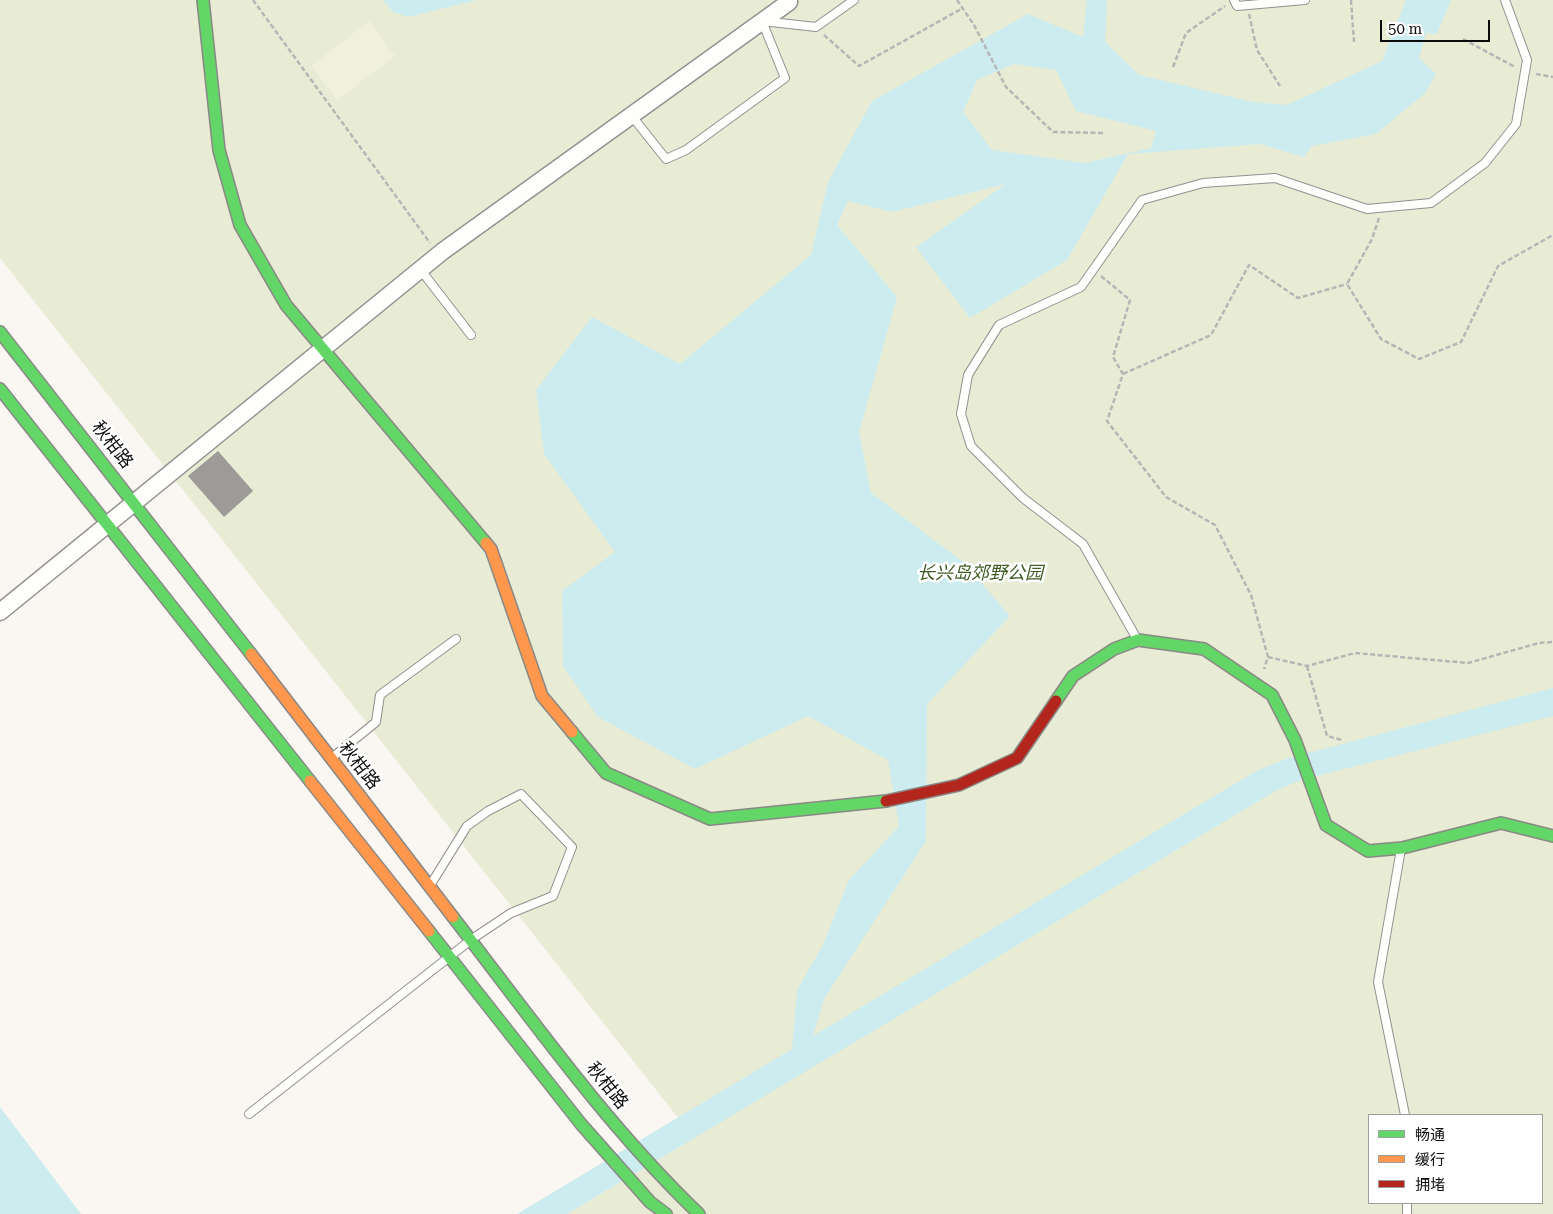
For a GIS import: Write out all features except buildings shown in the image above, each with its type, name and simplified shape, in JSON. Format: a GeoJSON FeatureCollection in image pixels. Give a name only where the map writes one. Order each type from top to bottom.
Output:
{"type":"FeatureCollection","features":[{"type":"Feature","properties":{"kind":"street"},"geometry":{"type":"LineString","coordinates":[[203,0],[219,150],[240,225],[286,305],[321,349],[491,549],[542,696],[606,773],[710,819],[880,802],[959,785],[1017,758],[1073,676],[1114,649],[1138,640],[1204,649],[1272,695],[1299,752],[1326,826],[1368,851],[1402,848],[1501,823],[1553,836]]}},
{"type":"Feature","properties":{"kind":"street"},"geometry":{"type":"LineString","coordinates":[[0,612],[438,254],[788,2]]}},
{"type":"Feature","properties":{"kind":"street","name":"秋柑路"},"geometry":{"type":"LineString","coordinates":[[0,332],[134,502],[601,1109],[673,1189],[699,1214]]}},
{"type":"Feature","properties":{"kind":"street"},"geometry":{"type":"LineString","coordinates":[[0,389],[581,1124],[650,1202],[666,1214]]}},
{"type":"Feature","properties":{"kind":"lane"},"geometry":{"type":"LineString","coordinates":[[631,115],[666,158],[686,150],[785,78],[762,21],[816,27],[854,0]]}},
{"type":"Feature","properties":{"kind":"lane"},"geometry":{"type":"LineString","coordinates":[[1234,0],[1237,6],[1246,6],[1305,0]]}},
{"type":"Feature","properties":{"kind":"lane"},"geometry":{"type":"LineString","coordinates":[[1138,640],[1083,544],[1023,498],[971,446],[961,414],[968,375],[999,325],[1081,287],[1142,200],[1203,183],[1275,178],[1367,209],[1431,203],[1485,163],[1516,124],[1527,60],[1505,0]]}},
{"type":"Feature","properties":{"kind":"lane"},"geometry":{"type":"LineString","coordinates":[[420,269],[471,335]]}},
{"type":"Feature","properties":{"kind":"lane"},"geometry":{"type":"LineString","coordinates":[[331,758],[376,722],[380,696],[456,640]]}},
{"type":"Feature","properties":{"kind":"lane"},"geometry":{"type":"LineString","coordinates":[[249,1114],[448,956],[511,914],[553,896],[572,847],[520,794],[488,811],[467,826],[430,886]]}},
{"type":"Feature","properties":{"kind":"lane"},"geometry":{"type":"LineString","coordinates":[[1402,848],[1378,982],[1404,1114]]}},
{"type":"Feature","properties":{"kind":"path"},"geometry":{"type":"LineString","coordinates":[[253,0],[438,254]]}},
{"type":"Feature","properties":{"kind":"path"},"geometry":{"type":"LineString","coordinates":[[957,0],[974,25],[1006,87],[1053,132],[1104,133]]}},
{"type":"Feature","properties":{"kind":"path"},"geometry":{"type":"LineString","coordinates":[[1173,67],[1186,33],[1234,0]]}},
{"type":"Feature","properties":{"kind":"path"},"geometry":{"type":"LineString","coordinates":[[1351,0],[1354,42]]}},
{"type":"Feature","properties":{"kind":"path"},"geometry":{"type":"LineString","coordinates":[[1246,6],[1257,50],[1280,86]]}},
{"type":"Feature","properties":{"kind":"path"},"geometry":{"type":"LineString","coordinates":[[816,27],[859,66],[963,8]]}},
{"type":"Feature","properties":{"kind":"path"},"geometry":{"type":"LineString","coordinates":[[1463,39],[1525,72],[1553,77]]}},
{"type":"Feature","properties":{"kind":"path"},"geometry":{"type":"LineString","coordinates":[[1123,374],[1211,335],[1249,265],[1298,298],[1347,284],[1372,239],[1382,208]]}},
{"type":"Feature","properties":{"kind":"path"},"geometry":{"type":"LineString","coordinates":[[1347,284],[1381,339],[1419,359],[1461,342],[1498,266],[1553,235]]}},
{"type":"Feature","properties":{"kind":"path"},"geometry":{"type":"LineString","coordinates":[[1093,270],[1130,300],[1113,357],[1123,374],[1108,421],[1166,498],[1215,525],[1251,595],[1268,657],[1259,686]]}},
{"type":"Feature","properties":{"kind":"path"},"geometry":{"type":"LineString","coordinates":[[1268,657],[1307,666],[1356,653],[1468,662],[1538,643],[1553,642]]}},
{"type":"Feature","properties":{"kind":"path"},"geometry":{"type":"LineString","coordinates":[[1307,666],[1327,736],[1342,740]]}},
{"type":"Feature","properties":{"kind":"green space","name":"长兴岛郊野公园"},"geometry":{"type":"Polygon","coordinates":[[[0,0],[1553,0],[1553,1214],[567,1214],[694,1138],[0,258],[0,0]]]}},
{"type":"Feature","properties":{"kind":"green space"},"geometry":{"type":"Polygon","coordinates":[[[369,21],[395,56],[337,100],[311,66],[369,21]]]}},
{"type":"Feature","properties":{"kind":"water"},"geometry":{"type":"Polygon","coordinates":[[[383,0],[477,0],[408,17],[393,12],[383,0]]]}},
{"type":"Feature","properties":{"kind":"water"},"geometry":{"type":"Polygon","coordinates":[[[1087,0],[1107,0],[1105,42],[1139,75],[1253,102],[1287,105],[1382,61],[1406,0],[1451,0],[1437,34],[1426,33],[1419,58],[1436,74],[1425,93],[1376,134],[1312,146],[1304,157],[1260,144],[1128,154],[1067,260],[970,318],[916,247],[1006,184],[892,212],[848,201],[837,225],[897,297],[859,432],[871,493],[963,562],[1010,616],[927,704],[926,841],[824,999],[813,1036],[1258,770],[1286,759],[1553,688],[1553,716],[1301,780],[1277,790],[567,1214],[517,1214],[792,1049],[797,990],[823,945],[849,880],[899,826],[888,760],[808,716],[695,769],[598,717],[563,666],[562,591],[615,552],[544,454],[536,390],[592,317],[680,364],[811,255],[828,182],[872,101],[1028,14],[1083,37],[1087,0]],[[1014,64],[977,80],[963,112],[992,150],[1085,163],[1151,148],[1156,131],[1076,111],[1056,70],[1014,64]]]}},
{"type":"Feature","properties":{"kind":"water"},"geometry":{"type":"Polygon","coordinates":[[[0,1107],[81,1214],[0,1214],[0,1107]]]}},
{"type":"Feature","properties":{"kind":"traffic: fast"},"geometry":{"type":"LineString","coordinates":[[203,0],[219,150],[240,225],[286,305],[486,543]]}},
{"type":"Feature","properties":{"kind":"traffic: fast"},"geometry":{"type":"LineString","coordinates":[[0,332],[251,654]]}},
{"type":"Feature","properties":{"kind":"traffic: fast"},"geometry":{"type":"LineString","coordinates":[[0,389],[310,781]]}},
{"type":"Feature","properties":{"kind":"traffic: fast"},"geometry":{"type":"LineString","coordinates":[[1056,701],[1073,676],[1114,649],[1138,640],[1204,649],[1272,695],[1295,740],[1326,825],[1368,851],[1402,848],[1501,823],[1553,836]]}},
{"type":"Feature","properties":{"kind":"traffic: fast"},"geometry":{"type":"LineString","coordinates":[[572,732],[606,773],[710,819],[886,801]]}},
{"type":"Feature","properties":{"kind":"traffic: fast"},"geometry":{"type":"LineString","coordinates":[[453,917],[601,1108],[665,1180],[699,1214]]}},
{"type":"Feature","properties":{"kind":"traffic: fast"},"geometry":{"type":"LineString","coordinates":[[429,931],[581,1124],[650,1202],[666,1214]]}},
{"type":"Feature","properties":{"kind":"traffic: slow"},"geometry":{"type":"LineString","coordinates":[[486,543],[491,549],[542,696],[572,732]]}},
{"type":"Feature","properties":{"kind":"traffic: slow"},"geometry":{"type":"LineString","coordinates":[[251,654],[453,917]]}},
{"type":"Feature","properties":{"kind":"traffic: slow"},"geometry":{"type":"LineString","coordinates":[[310,781],[429,931]]}},
{"type":"Feature","properties":{"kind":"traffic: jam"},"geometry":{"type":"LineString","coordinates":[[886,801],[959,785],[1017,758],[1056,701]]}}]}
